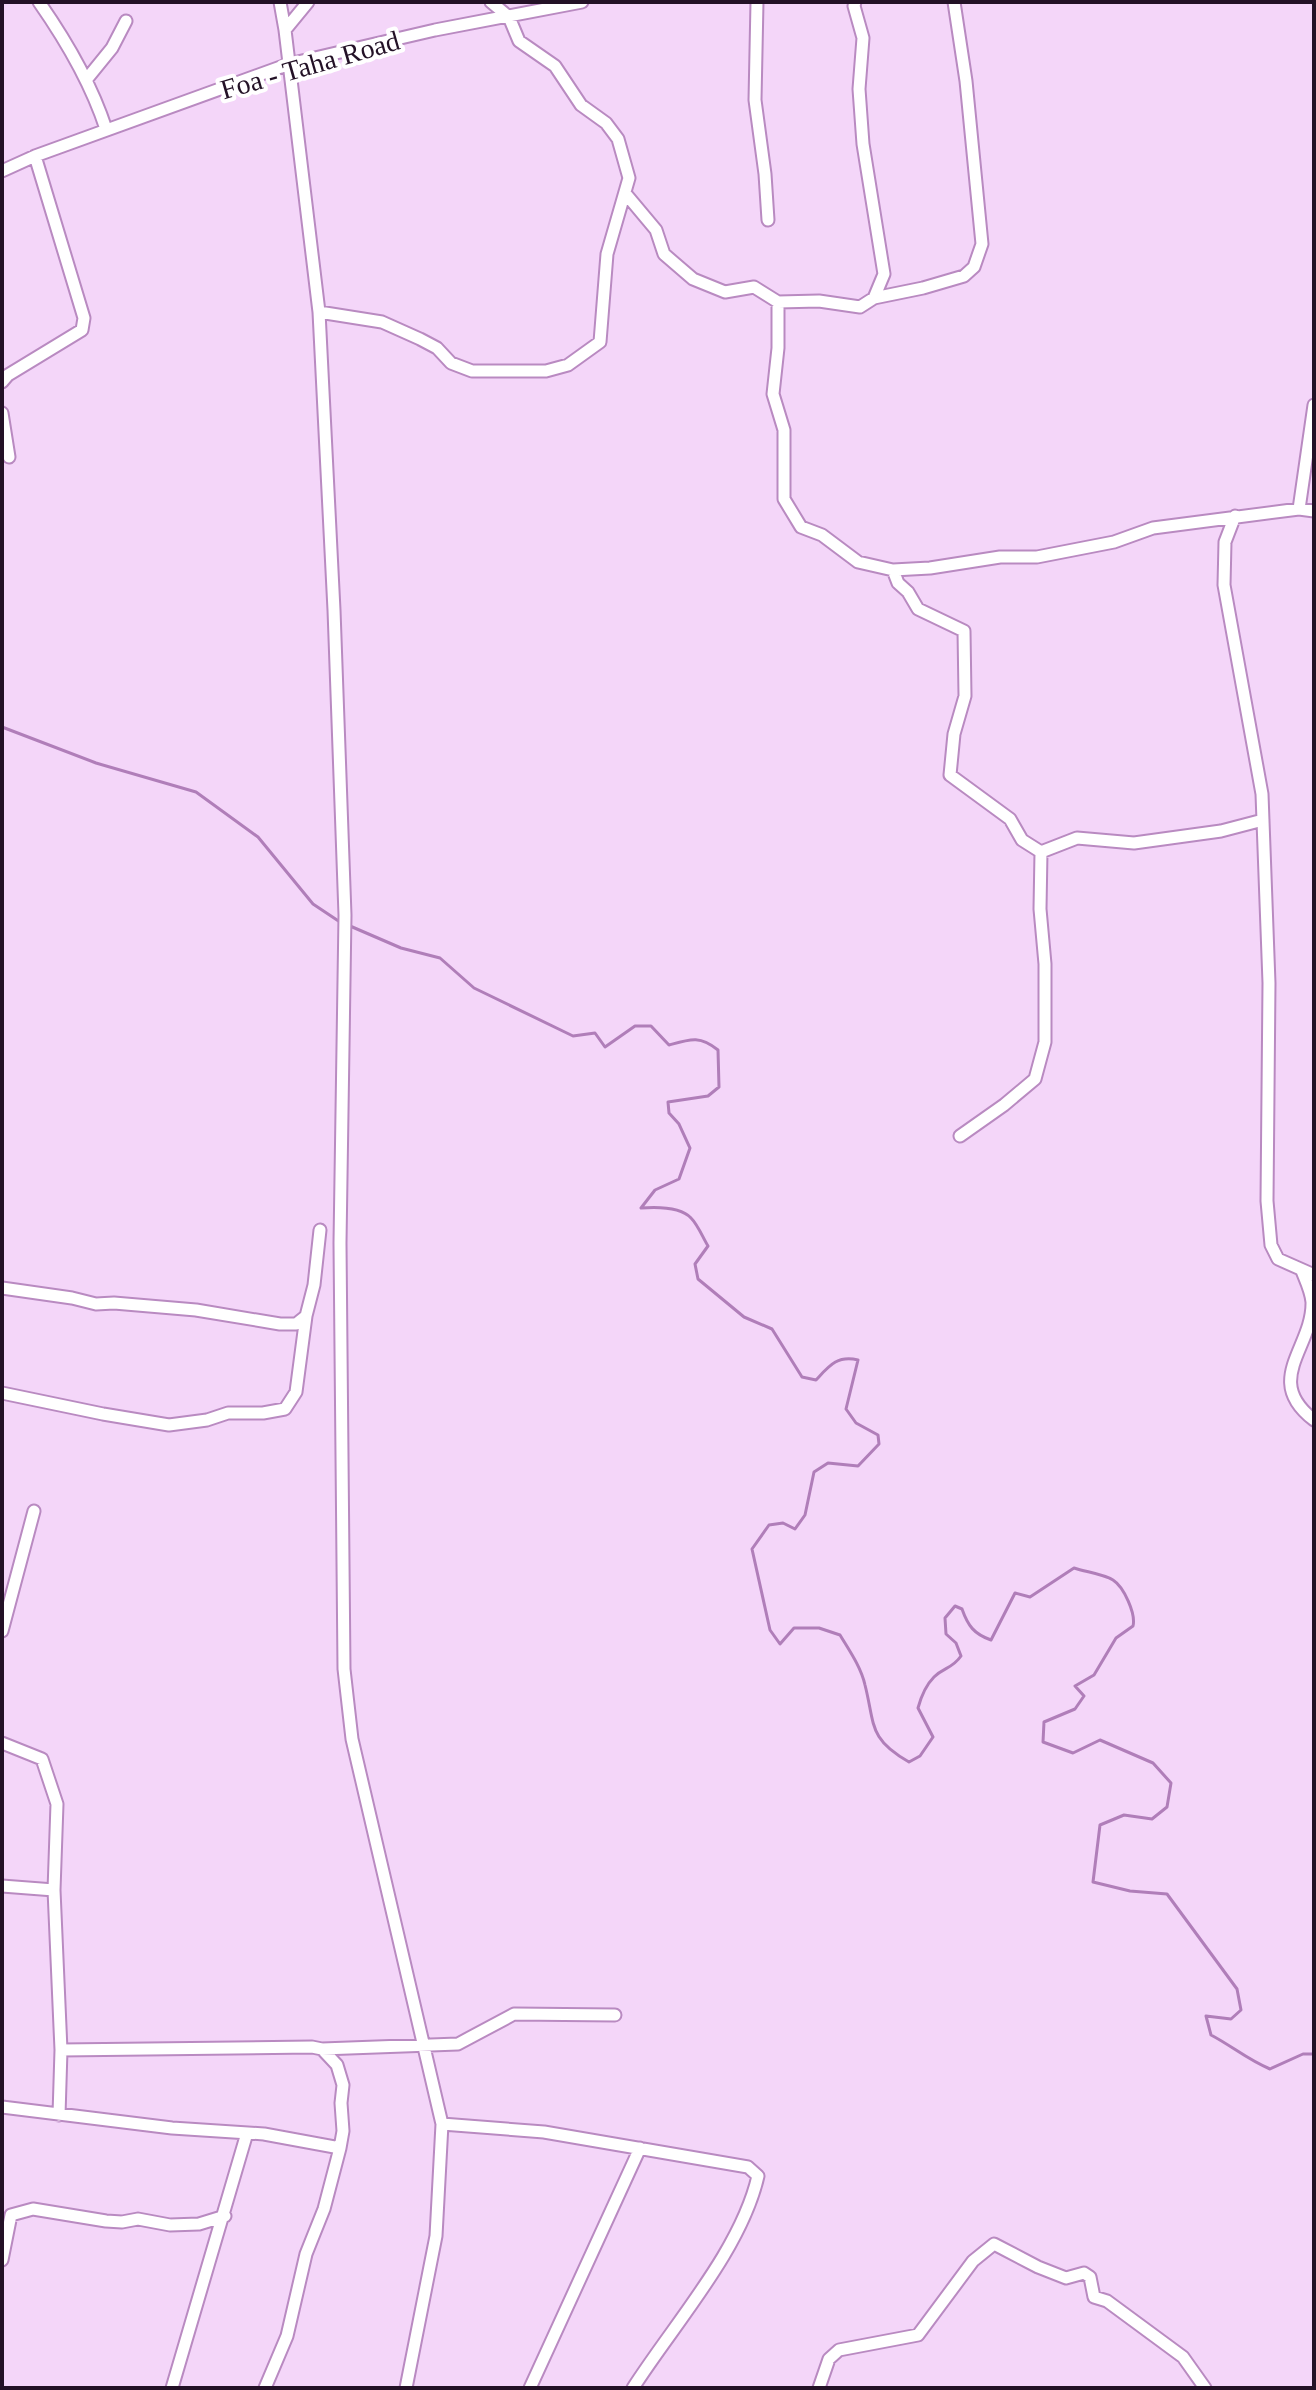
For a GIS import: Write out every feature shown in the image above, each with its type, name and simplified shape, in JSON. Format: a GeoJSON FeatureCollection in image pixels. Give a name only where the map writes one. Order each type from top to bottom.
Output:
{"type":"FeatureCollection","features":[{"type":"Feature","properties":{"kind":"street"},"geometry":{"type":"LineString","coordinates":[[39,2],[67,43],[106,129]]}},
{"type":"Feature","properties":{"kind":"street"},"geometry":{"type":"LineString","coordinates":[[280,2],[319,312],[332,548],[345,915],[340,1305],[344,1669],[351,1725],[442,2124],[436,2236],[406,2388]]}},
{"type":"Feature","properties":{"kind":"street"},"geometry":{"type":"LineString","coordinates":[[285,30],[308,2]]}},
{"type":"Feature","properties":{"kind":"street"},"geometry":{"type":"LineString","coordinates":[[319,312],[382,322],[437,348],[451,363],[472,371],[546,371],[568,365],[600,342],[607,254],[629,178],[618,139],[606,123],[581,105],[555,66],[519,41],[509,17],[491,2]]}},
{"type":"Feature","properties":{"kind":"street","name":"Foa - Taha Road"},"geometry":{"type":"LineString","coordinates":[[4,166],[289,64],[435,30],[582,2]]}},
{"type":"Feature","properties":{"kind":"street"},"geometry":{"type":"LineString","coordinates":[[757,2],[755,100],[768,220]]}},
{"type":"Feature","properties":{"kind":"street"},"geometry":{"type":"LineString","coordinates":[[855,2],[863,38],[859,89],[863,144],[884,274],[874,298]]}},
{"type":"Feature","properties":{"kind":"street"},"geometry":{"type":"LineString","coordinates":[[625,193],[656,230],[664,254],[693,279],[725,292],[754,287],[778,302],[819,301],[860,307],[874,298],[964,276],[974,267],[982,244],[966,81],[954,2]]}},
{"type":"Feature","properties":{"kind":"street"},"geometry":{"type":"LineString","coordinates":[[86,80],[112,48],[126,21]]}},
{"type":"Feature","properties":{"kind":"street"},"geometry":{"type":"LineString","coordinates":[[2,382],[8,375],[82,330],[84,318],[35,156]]}},
{"type":"Feature","properties":{"kind":"street"},"geometry":{"type":"LineString","coordinates":[[778,302],[778,348],[773,394],[784,430],[784,499],[801,527],[822,535],[858,562],[893,570],[930,568],[1000,557],[1037,557],[1114,542],[1153,528],[1299,509],[1314,511]]}},
{"type":"Feature","properties":{"kind":"street"},"geometry":{"type":"LineString","coordinates":[[1299,509],[1314,405]]}},
{"type":"Feature","properties":{"kind":"street"},"geometry":{"type":"LineString","coordinates":[[2,413],[9,457]]}},
{"type":"Feature","properties":{"kind":"street"},"geometry":{"type":"LineString","coordinates":[[1235,516],[1225,542],[1224,585],[1262,794],[1269,983],[1267,1201],[1274,1252],[1278,1259],[1308,1273],[1312,1303],[1291,1371],[1291,1391],[1296,1402],[1314,1420]]}},
{"type":"Feature","properties":{"kind":"street"},"geometry":{"type":"LineString","coordinates":[[893,570],[898,583],[908,592],[918,609],[964,631],[965,696],[954,734],[950,775],[1010,819],[1022,840],[1041,852]]}},
{"type":"Feature","properties":{"kind":"street"},"geometry":{"type":"LineString","coordinates":[[1041,852],[1077,838],[1134,843],[1221,831],[1263,820]]}},
{"type":"Feature","properties":{"kind":"street"},"geometry":{"type":"LineString","coordinates":[[960,1136],[1035,1079],[1045,1042],[1041,852]]}},
{"type":"Feature","properties":{"kind":"street"},"geometry":{"type":"LineString","coordinates":[[2,1393],[169,1425],[207,1420],[228,1413],[263,1413],[285,1409],[296,1392],[320,1230]]}},
{"type":"Feature","properties":{"kind":"street"},"geometry":{"type":"LineString","coordinates":[[2,1288],[96,1304],[196,1310],[280,1324],[296,1324],[306,1316]]}},
{"type":"Feature","properties":{"kind":"street"},"geometry":{"type":"LineString","coordinates":[[2,1631],[34,1511]]}},
{"type":"Feature","properties":{"kind":"street"},"geometry":{"type":"LineString","coordinates":[[2,1743],[42,1759],[57,1804],[54,1890],[61,2050],[59,2115]]}},
{"type":"Feature","properties":{"kind":"street"},"geometry":{"type":"LineString","coordinates":[[2,1886],[54,1890]]}},
{"type":"Feature","properties":{"kind":"street"},"geometry":{"type":"LineString","coordinates":[[61,2050],[185,2047],[322,2049],[458,2044],[514,2014],[615,2015]]}},
{"type":"Feature","properties":{"kind":"street"},"geometry":{"type":"LineString","coordinates":[[265,2388],[287,2336],[306,2254],[324,2209],[343,2131],[343,2085],[337,2065],[322,2049]]}},
{"type":"Feature","properties":{"kind":"street"},"geometry":{"type":"LineString","coordinates":[[2,2107],[172,2128],[247,2133],[340,2148]]}},
{"type":"Feature","properties":{"kind":"street"},"geometry":{"type":"LineString","coordinates":[[442,2124],[544,2132],[748,2167],[758,2176],[752,2201],[734,2239],[633,2388]]}},
{"type":"Feature","properties":{"kind":"street"},"geometry":{"type":"LineString","coordinates":[[172,2388],[247,2133]]}},
{"type":"Feature","properties":{"kind":"street"},"geometry":{"type":"LineString","coordinates":[[530,2388],[640,2148]]}},
{"type":"Feature","properties":{"kind":"street"},"geometry":{"type":"LineString","coordinates":[[2,2260],[6,2213],[33,2209],[106,2221],[138,2219],[170,2225],[199,2224],[225,2216]]}},
{"type":"Feature","properties":{"kind":"street"},"geometry":{"type":"LineString","coordinates":[[819,2388],[829,2359],[839,2350],[918,2335],[973,2261],[994,2244],[1066,2278],[1084,2273],[1090,2277],[1094,2297],[1107,2301],[1183,2357],[1205,2388]]}},
{"type":"Feature","properties":{"kind":"waterway"},"geometry":{"type":"LineString","coordinates":[[2,727],[96,763],[196,792],[258,837],[313,904],[343,924]]}},
{"type":"Feature","properties":{"kind":"waterway"},"geometry":{"type":"LineString","coordinates":[[350,926],[401,948],[440,958],[474,988],[573,1036],[595,1033],[605,1047],[635,1026],[651,1026],[669,1045],[695,1040],[706,1042],[718,1050],[719,1087],[708,1096],[668,1102],[669,1113],[679,1124],[690,1148],[679,1179],[655,1190],[641,1208],[674,1209],[691,1218],[708,1246],[695,1264],[698,1279],[744,1317],[772,1329],[802,1377],[816,1380],[839,1360],[858,1360],[846,1409],[856,1423],[878,1435],[879,1444],[858,1466],[828,1463],[814,1472],[805,1515],[795,1529],[783,1523],[769,1525],[752,1549],[770,1630],[780,1644],[794,1628],[819,1628],[840,1635],[861,1672],[875,1730],[886,1746],[909,1762],[920,1756],[933,1737],[918,1708],[924,1692],[934,1677],[961,1656],[956,1643],[946,1634],[945,1618],[955,1606],[962,1609],[976,1632],[991,1640],[1015,1593],[1030,1597],[1074,1568],[1113,1580],[1128,1601],[1133,1626],[1116,1638],[1094,1675],[1075,1686],[1084,1696],[1075,1709],[1044,1722],[1043,1742],[1073,1753],[1100,1740],[1153,1763],[1171,1783],[1167,1807],[1152,1819],[1124,1815],[1100,1825],[1093,1882],[1130,1891],[1167,1894],[1237,1989],[1241,2010],[1231,2019],[1206,2016],[1211,2035],[1270,2069],[1303,2054],[1314,2054]]}}]}
